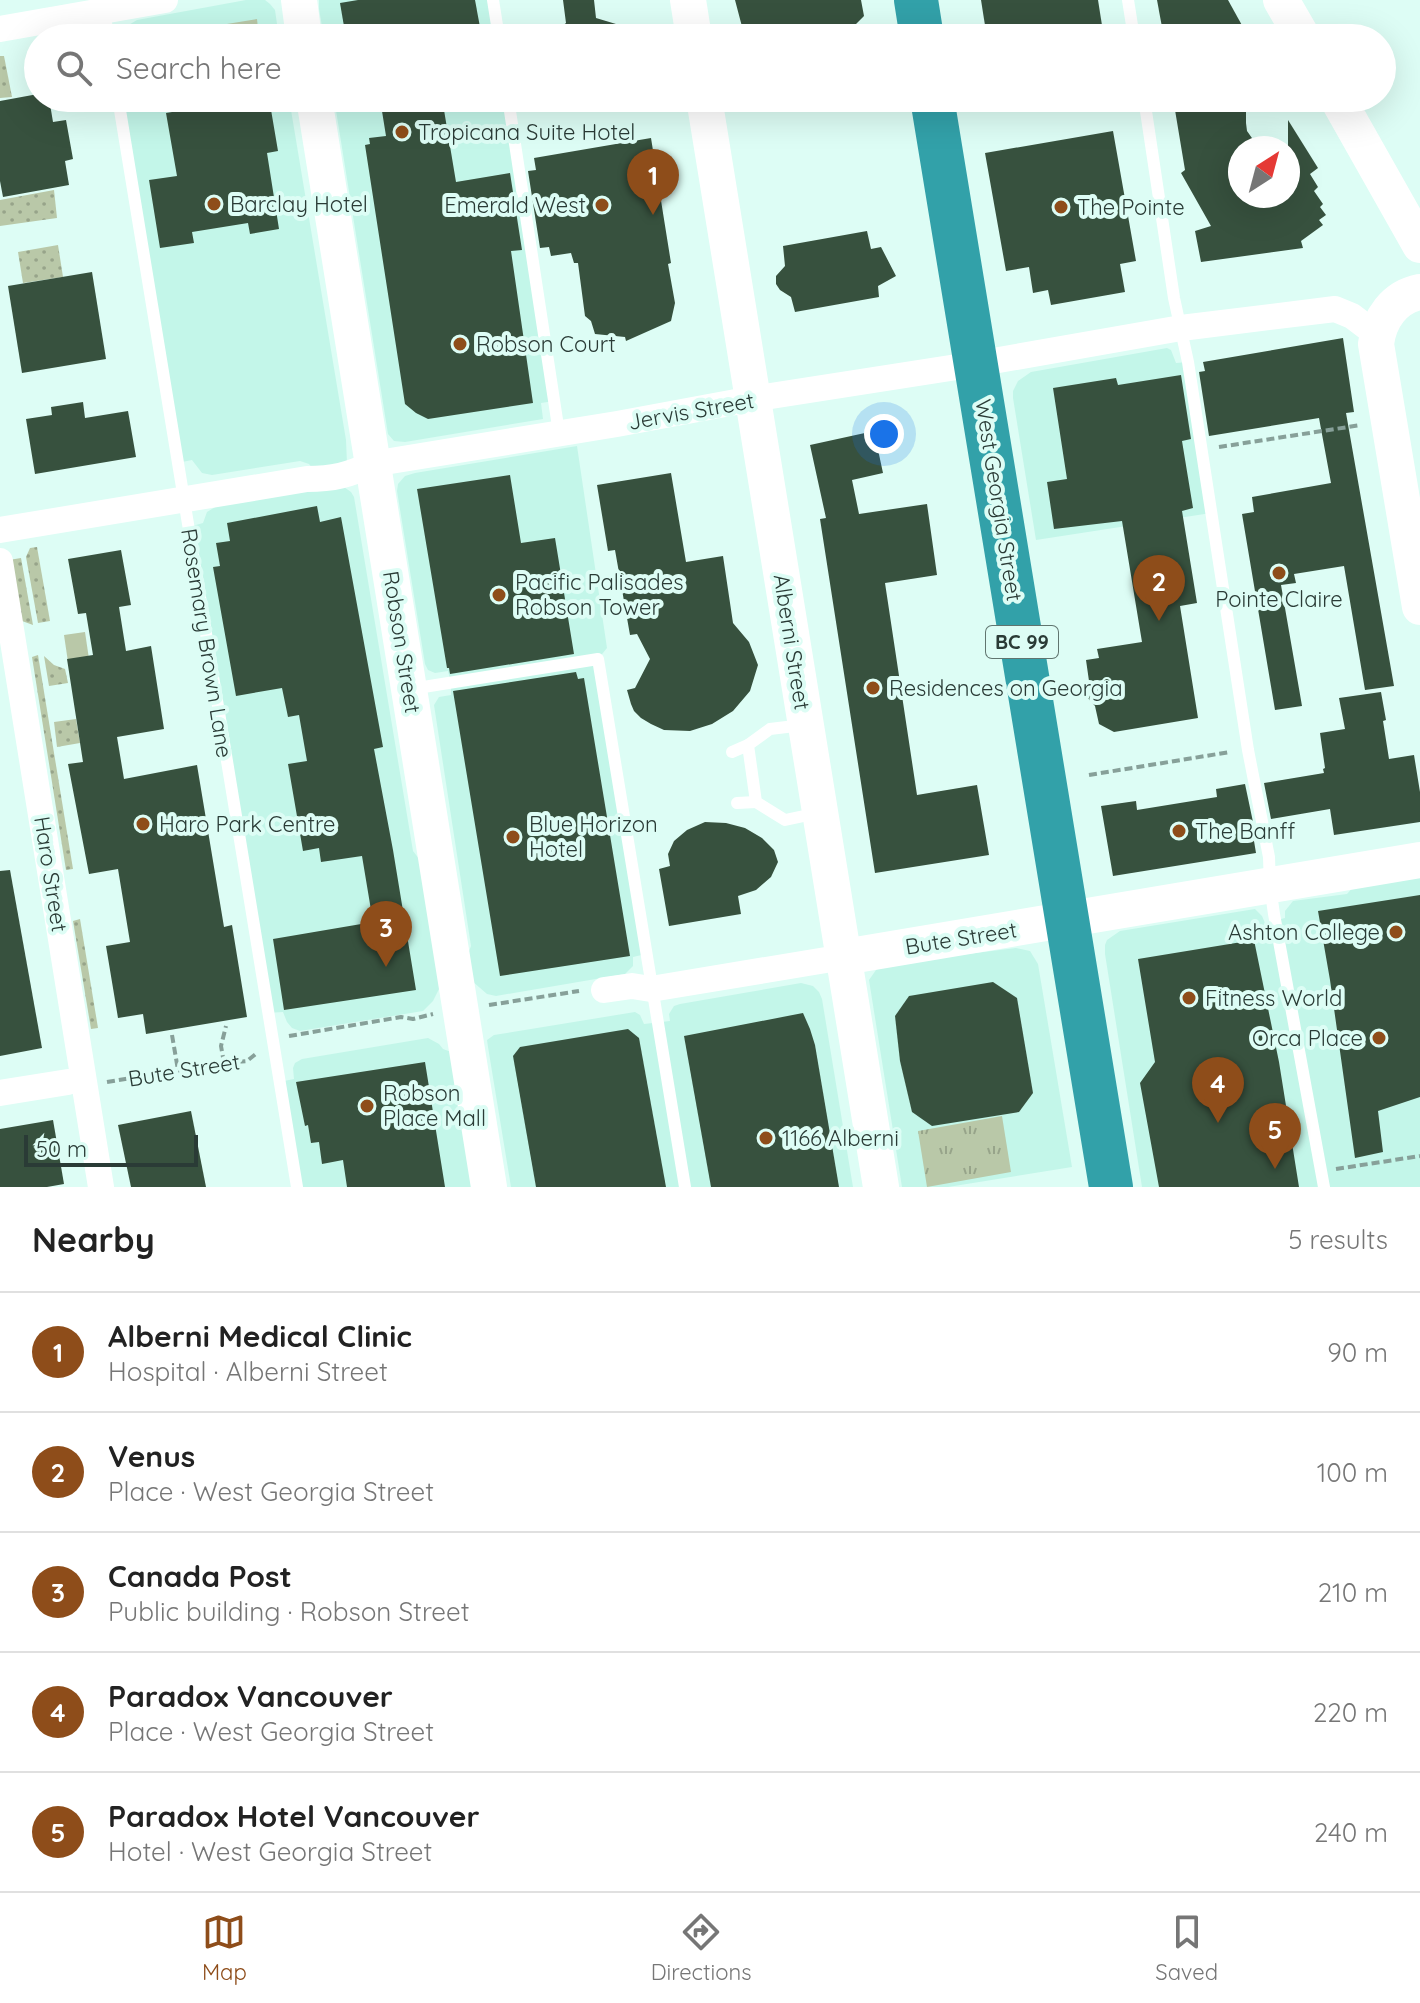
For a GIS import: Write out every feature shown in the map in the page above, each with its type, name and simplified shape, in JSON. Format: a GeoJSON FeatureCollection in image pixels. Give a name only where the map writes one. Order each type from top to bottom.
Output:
{"type":"FeatureCollection","features":[{"type":"Feature","properties":{"kind":"highway"},"geometry":{"type":"LineString","coordinates":[[916,0],[920,24]]}},
{"type":"Feature","properties":{"kind":"highway","name":"West Georgia Street"},"geometry":{"type":"LineString","coordinates":[[934,112],[1111,1187]]}},
{"type":"Feature","properties":{"kind":"street"},"geometry":{"type":"LineString","coordinates":[[0,29],[103,5],[165,0]]}},
{"type":"Feature","properties":{"kind":"street"},"geometry":{"type":"LineString","coordinates":[[299,0],[302,24]]}},
{"type":"Feature","properties":{"kind":"street"},"geometry":{"type":"LineString","coordinates":[[688,0],[692,24]]}},
{"type":"Feature","properties":{"kind":"street"},"geometry":{"type":"LineString","coordinates":[[1281,0],[1295,24]]}},
{"type":"Feature","properties":{"kind":"street","name":"Robson Street"},"geometry":{"type":"LineString","coordinates":[[316,112],[489,1187]]}},
{"type":"Feature","properties":{"kind":"street","name":"Alberni Street"},"geometry":{"type":"LineString","coordinates":[[706,112],[881,1187]]}},
{"type":"Feature","properties":{"kind":"street"},"geometry":{"type":"LineString","coordinates":[[1345,112],[1420,245]]}},
{"type":"Feature","properties":{"kind":"street"},"geometry":{"type":"LineString","coordinates":[[1420,292],[1412,293],[1392,306],[1377,335],[1377,354],[1420,607]]}},
{"type":"Feature","properties":{"kind":"street","name":"Jervis Street"},"geometry":{"type":"LineString","coordinates":[[0,530],[184,498],[307,479],[326,479],[349,475],[372,464],[1181,328],[1335,309],[1352,316],[1377,335]]}},
{"type":"Feature","properties":{"kind":"street","name":"Haro Street"},"geometry":{"type":"LineString","coordinates":[[0,561],[101,1187]]}},
{"type":"Feature","properties":{"kind":"street","name":"Bute Street"},"geometry":{"type":"LineString","coordinates":[[604,990],[632,986],[651,989],[1420,860]]}},
{"type":"Feature","properties":{"kind":"street"},"geometry":{"type":"LineString","coordinates":[[0,1093],[68,1082]]}},
{"type":"Feature","properties":{"kind":"lane"},"geometry":{"type":"LineString","coordinates":[[493,0],[497,24]]}},
{"type":"Feature","properties":{"kind":"lane"},"geometry":{"type":"LineString","coordinates":[[1128,0],[1132,24]]}},
{"type":"Feature","properties":{"kind":"lane","name":"Rosemary Brown Lane"},"geometry":{"type":"LineString","coordinates":[[120,112],[297,1187]]}},
{"type":"Feature","properties":{"kind":"lane"},"geometry":{"type":"LineString","coordinates":[[510,112],[559,433]]}},
{"type":"Feature","properties":{"kind":"lane"},"geometry":{"type":"LineString","coordinates":[[1146,112],[1248,750],[1269,857],[1270,886],[1324,1187]]}},
{"type":"Feature","properties":{"kind":"lane"},"geometry":{"type":"LineString","coordinates":[[409,689],[598,659],[685,1187]]}},
{"type":"Feature","properties":{"kind":"lane"},"geometry":{"type":"LineString","coordinates":[[732,752],[770,729],[806,724]]}},
{"type":"Feature","properties":{"kind":"lane"},"geometry":{"type":"LineString","coordinates":[[748,745],[756,802]]}},
{"type":"Feature","properties":{"kind":"lane"},"geometry":{"type":"LineString","coordinates":[[737,803],[756,802],[785,820],[820,812]]}},
{"type":"Feature","properties":{"kind":"path"},"geometry":{"type":"LineString","coordinates":[[1201,450],[1362,425]]}},
{"type":"Feature","properties":{"kind":"path"},"geometry":{"type":"LineString","coordinates":[[1089,775],[1248,750]]}},
{"type":"Feature","properties":{"kind":"path"},"geometry":{"type":"LineString","coordinates":[[501,1004],[590,989],[604,990]]}},
{"type":"Feature","properties":{"kind":"path"},"geometry":{"type":"LineString","coordinates":[[288,1036],[434,1014]]}},
{"type":"Feature","properties":{"kind":"path"},"geometry":{"type":"LineString","coordinates":[[224,1063],[221,1046],[226,1026]]}},
{"type":"Feature","properties":{"kind":"path"},"geometry":{"type":"LineString","coordinates":[[172,1035],[178,1070]]}},
{"type":"Feature","properties":{"kind":"path","name":"Bute Street"},"geometry":{"type":"LineString","coordinates":[[106,1082],[247,1061],[258,1051]]}},
{"type":"Feature","properties":{"kind":"path"},"geometry":{"type":"LineString","coordinates":[[1322,1171],[1420,1156]]}},
{"type":"Feature","properties":{"kind":"shaded area"},"geometry":{"type":"Polygon","coordinates":[[[246,0],[265,0],[275,10],[277,24],[130,24],[137,20],[246,0]]]}},
{"type":"Feature","properties":{"kind":"shaded area"},"geometry":{"type":"Polygon","coordinates":[[[319,0],[493,0],[497,24],[322,24],[319,0]]]}},
{"type":"Feature","properties":{"kind":"shaded area"},"geometry":{"type":"Polygon","coordinates":[[[120,112],[291,112],[346,440],[347,463],[313,469],[300,461],[212,475],[202,473],[192,460],[177,463],[120,112]]]}},
{"type":"Feature","properties":{"kind":"shaded area"},"geometry":{"type":"Polygon","coordinates":[[[336,112],[510,112],[554,401],[541,403],[543,419],[405,442],[394,441],[388,434],[336,112]]]}},
{"type":"Feature","properties":{"kind":"shaded area"},"geometry":{"type":"Polygon","coordinates":[[[1167,348],[1171,350],[1176,363],[1188,362],[1211,513],[1036,540],[1013,398],[1018,381],[1031,372],[1167,348]]]}},
{"type":"Feature","properties":{"kind":"shaded area"},"geometry":{"type":"Polygon","coordinates":[[[577,446],[607,648],[598,659],[646,954],[633,957],[633,966],[625,974],[496,996],[487,994],[472,981],[467,957],[471,946],[434,705],[439,697],[451,695],[451,683],[448,671],[435,673],[428,670],[425,664],[398,484],[405,476],[415,473],[577,446]]]}},
{"type":"Feature","properties":{"kind":"shaded area"},"geometry":{"type":"Polygon","coordinates":[[[332,486],[344,487],[354,497],[413,851],[423,864],[442,983],[433,1001],[423,1011],[300,1031],[292,1028],[283,1012],[267,1013],[189,527],[203,523],[207,512],[217,506],[332,486]]]}},
{"type":"Feature","properties":{"kind":"shaded area"},"geometry":{"type":"Polygon","coordinates":[[[1420,872],[1420,1187],[1142,1187],[1105,954],[1107,940],[1120,931],[1255,909],[1265,923],[1285,918],[1285,911],[1293,901],[1347,894],[1355,885],[1420,872]]]}},
{"type":"Feature","properties":{"kind":"shaded area"},"geometry":{"type":"Polygon","coordinates":[[[1016,948],[1030,951],[1038,964],[1072,1167],[948,1187],[902,1187],[869,980],[876,970],[887,964],[1016,948]]]}},
{"type":"Feature","properties":{"kind":"shaded area"},"geometry":{"type":"Polygon","coordinates":[[[801,983],[813,986],[822,999],[853,1187],[511,1187],[487,1040],[494,1035],[635,1012],[644,1024],[670,1021],[669,1014],[674,1006],[680,1004],[801,983]]]}},
{"type":"Feature","properties":{"kind":"shaded area"},"geometry":{"type":"Polygon","coordinates":[[[428,1038],[454,1053],[475,1187],[297,1187],[279,1082],[294,1079],[295,1063],[302,1059],[428,1038]]]}},
{"type":"Feature","properties":{"kind":"green space"},"geometry":{"type":"Polygon","coordinates":[[[257,19],[258,24],[226,24],[257,19]]]}},
{"type":"Feature","properties":{"kind":"green space"},"geometry":{"type":"Polygon","coordinates":[[[0,56],[4,56],[12,97],[0,98],[0,56]]]}},
{"type":"Feature","properties":{"kind":"green space"},"geometry":{"type":"Polygon","coordinates":[[[54,190],[57,218],[0,226],[0,200],[54,190]]]}},
{"type":"Feature","properties":{"kind":"green space"},"geometry":{"type":"Polygon","coordinates":[[[58,245],[63,277],[23,283],[18,252],[58,245]]]}},
{"type":"Feature","properties":{"kind":"green space"},"geometry":{"type":"Polygon","coordinates":[[[37,547],[50,621],[38,623],[26,557],[30,548],[37,547]]]}},
{"type":"Feature","properties":{"kind":"green space"},"geometry":{"type":"Polygon","coordinates":[[[21,558],[33,625],[22,621],[9,560],[21,558]]]}},
{"type":"Feature","properties":{"kind":"green space"},"geometry":{"type":"Polygon","coordinates":[[[85,632],[89,659],[68,662],[64,635],[85,632]]]}},
{"type":"Feature","properties":{"kind":"green space"},"geometry":{"type":"Polygon","coordinates":[[[38,655],[73,869],[66,870],[32,657],[38,655]]]}},
{"type":"Feature","properties":{"kind":"green space"},"geometry":{"type":"Polygon","coordinates":[[[44,656],[65,669],[68,683],[49,686],[44,656]]]}},
{"type":"Feature","properties":{"kind":"green space"},"geometry":{"type":"Polygon","coordinates":[[[76,719],[80,743],[57,747],[54,722],[76,719]]]}},
{"type":"Feature","properties":{"kind":"green space"},"geometry":{"type":"Polygon","coordinates":[[[80,919],[98,1028],[91,1029],[73,921],[80,919]]]}},
{"type":"Feature","properties":{"kind":"green space"},"geometry":{"type":"Polygon","coordinates":[[[1002,1116],[1011,1172],[927,1187],[918,1131],[1002,1116]]]}},
{"type":"Feature","properties":{"kind":"building"},"geometry":{"type":"Polygon","coordinates":[[[358,0],[475,0],[479,24],[344,24],[340,3],[358,0]]]}},
{"type":"Feature","properties":{"kind":"building"},"geometry":{"type":"Polygon","coordinates":[[[563,0],[594,0],[596,18],[616,24],[565,24],[563,0]]]}},
{"type":"Feature","properties":{"kind":"building"},"geometry":{"type":"Polygon","coordinates":[[[735,0],[861,0],[864,16],[856,24],[741,24],[735,0]]]}},
{"type":"Feature","properties":{"kind":"building"},"geometry":{"type":"Polygon","coordinates":[[[981,0],[1098,0],[1102,24],[985,24],[981,0]]]}},
{"type":"Feature","properties":{"kind":"building"},"geometry":{"type":"Polygon","coordinates":[[[1157,0],[1228,0],[1241,24],[1161,24],[1157,0]]]}},
{"type":"Feature","properties":{"kind":"building"},"geometry":{"type":"Polygon","coordinates":[[[24,97],[24,112],[51,112],[53,122],[66,120],[73,159],[65,161],[69,185],[3,197],[0,181],[0,101],[24,97]]]}},
{"type":"Feature","properties":{"kind":"building"},"geometry":{"type":"Polygon","coordinates":[[[271,112],[278,151],[267,153],[279,229],[250,234],[248,223],[192,232],[194,243],[160,248],[149,180],[177,176],[166,113],[271,112]]]}},
{"type":"Feature","properties":{"kind":"building","name":"Robson Court"},"geometry":{"type":"Polygon","coordinates":[[[382,112],[444,112],[456,182],[510,173],[522,250],[511,251],[533,403],[428,419],[405,404],[365,145],[370,144],[369,138],[386,136],[382,112]]]}},
{"type":"Feature","properties":{"kind":"building"},"geometry":{"type":"Polygon","coordinates":[[[1175,112],[1246,112],[1247,131],[1251,136],[1228,136],[1228,208],[1300,208],[1300,139],[1318,168],[1310,174],[1318,187],[1314,191],[1326,215],[1319,220],[1323,225],[1301,241],[1303,248],[1201,262],[1195,231],[1211,226],[1181,173],[1185,170],[1175,112]]]}},
{"type":"Feature","properties":{"kind":"building"},"geometry":{"type":"Polygon","coordinates":[[[1288,120],[1298,136],[1288,136],[1288,120]]]}},
{"type":"Feature","properties":{"kind":"building","name":"The Pointe"},"geometry":{"type":"Polygon","coordinates":[[[1113,131],[1136,261],[1120,264],[1125,292],[1051,305],[1048,290],[1033,293],[1029,267],[1006,271],[985,153],[1113,131]]]}},
{"type":"Feature","properties":{"kind":"building","name":"Emerald West"},"geometry":{"type":"Polygon","coordinates":[[[651,138],[675,303],[671,321],[626,341],[625,337],[595,334],[591,321],[585,316],[578,263],[574,263],[571,253],[551,256],[549,247],[540,248],[528,171],[536,170],[534,158],[651,138]]]}},
{"type":"Feature","properties":{"kind":"building"},"geometry":{"type":"Polygon","coordinates":[[[867,231],[871,249],[881,247],[896,276],[878,286],[879,297],[795,312],[791,297],[776,284],[776,276],[785,266],[783,246],[867,231]]]}},
{"type":"Feature","properties":{"kind":"building"},"geometry":{"type":"Polygon","coordinates":[[[92,272],[106,359],[22,373],[8,286],[92,272]]]}},
{"type":"Feature","properties":{"kind":"building","name":"Pointe Claire"},"geometry":{"type":"Polygon","coordinates":[[[1343,338],[1354,412],[1346,413],[1394,686],[1365,690],[1344,566],[1294,574],[1296,583],[1281,585],[1302,706],[1275,710],[1242,514],[1254,512],[1252,497],[1331,483],[1319,418],[1209,436],[1199,372],[1205,371],[1203,362],[1343,338]]]}},
{"type":"Feature","properties":{"kind":"building"},"geometry":{"type":"Polygon","coordinates":[[[1181,375],[1191,439],[1182,441],[1193,508],[1182,511],[1197,603],[1180,606],[1198,718],[1114,732],[1099,724],[1095,706],[1086,696],[1089,681],[1086,660],[1099,658],[1097,649],[1142,642],[1122,521],[1054,529],[1047,482],[1067,479],[1053,388],[1116,378],[1118,385],[1181,375]]]}},
{"type":"Feature","properties":{"kind":"building"},"geometry":{"type":"Polygon","coordinates":[[[83,402],[85,418],[128,411],[136,457],[35,474],[26,419],[52,415],[51,407],[83,402]]]}},
{"type":"Feature","properties":{"kind":"building","name":"Residences on Georgia"},"geometry":{"type":"Polygon","coordinates":[[[874,431],[883,473],[852,480],[859,514],[927,504],[937,575],[885,583],[917,795],[977,785],[989,855],[875,873],[820,519],[826,518],[810,445],[874,431]]]}},
{"type":"Feature","properties":{"kind":"building"},"geometry":{"type":"Polygon","coordinates":[[[671,473],[686,562],[723,556],[733,623],[749,642],[758,665],[750,691],[733,711],[712,724],[690,731],[664,730],[641,718],[631,704],[627,690],[635,688],[650,659],[637,634],[630,635],[615,550],[608,551],[597,485],[671,473]]]}},
{"type":"Feature","properties":{"kind":"building","name":"Pacific Palisades Robson Tower"},"geometry":{"type":"Polygon","coordinates":[[[510,475],[521,543],[555,538],[574,654],[450,674],[417,489],[510,475]]]}},
{"type":"Feature","properties":{"kind":"building"},"geometry":{"type":"Polygon","coordinates":[[[317,506],[320,522],[341,517],[383,747],[374,749],[416,990],[284,1010],[273,939],[373,922],[362,856],[321,862],[319,848],[303,851],[288,764],[307,761],[299,715],[288,717],[282,688],[236,696],[213,567],[220,566],[216,543],[230,541],[227,523],[317,506]]]}},
{"type":"Feature","properties":{"kind":"building"},"geometry":{"type":"Polygon","coordinates":[[[121,550],[131,605],[119,607],[126,651],[151,646],[164,729],[117,737],[124,779],[197,765],[224,927],[232,925],[247,1017],[146,1034],[143,1014],[118,1018],[106,946],[130,942],[118,869],[89,874],[68,764],[83,762],[67,659],[93,655],[86,613],[78,614],[68,559],[121,550]]]}},
{"type":"Feature","properties":{"kind":"building"},"geometry":{"type":"Polygon","coordinates":[[[576,672],[578,679],[584,678],[630,956],[500,976],[453,691],[576,672]]]}},
{"type":"Feature","properties":{"kind":"building"},"geometry":{"type":"Polygon","coordinates":[[[1381,692],[1389,759],[1414,755],[1420,792],[1420,822],[1334,835],[1330,809],[1271,819],[1264,783],[1324,773],[1320,733],[1345,729],[1339,698],[1381,692]]]}},
{"type":"Feature","properties":{"kind":"building","name":"The Banff"},"geometry":{"type":"Polygon","coordinates":[[[1245,784],[1256,853],[1113,876],[1101,806],[1136,801],[1137,810],[1217,797],[1216,789],[1245,784]]]}},
{"type":"Feature","properties":{"kind":"building"},"geometry":{"type":"Polygon","coordinates":[[[705,822],[745,828],[774,850],[778,862],[771,877],[756,890],[738,896],[741,914],[669,926],[659,869],[670,866],[668,854],[674,841],[687,830],[705,822]]]}},
{"type":"Feature","properties":{"kind":"building"},"geometry":{"type":"Polygon","coordinates":[[[10,870],[42,1048],[0,1056],[0,871],[10,870]]]}},
{"type":"Feature","properties":{"kind":"building","name":"Orca Place"},"geometry":{"type":"Polygon","coordinates":[[[1420,895],[1420,1097],[1378,1111],[1383,1152],[1355,1158],[1318,911],[1420,895]]]}},
{"type":"Feature","properties":{"kind":"building"},"geometry":{"type":"Polygon","coordinates":[[[1254,940],[1279,1062],[1299,1187],[1159,1187],[1140,1083],[1155,1062],[1138,959],[1254,940]]]}},
{"type":"Feature","properties":{"kind":"building"},"geometry":{"type":"Polygon","coordinates":[[[993,982],[1017,998],[1033,1093],[1019,1112],[932,1126],[912,1112],[900,1061],[895,1016],[909,996],[993,982]]]}},
{"type":"Feature","properties":{"kind":"building","name":"1166 Alberni"},"geometry":{"type":"Polygon","coordinates":[[[803,1013],[815,1045],[839,1187],[711,1187],[684,1036],[803,1013]]]}},
{"type":"Feature","properties":{"kind":"building"},"geometry":{"type":"Polygon","coordinates":[[[628,1029],[639,1038],[666,1187],[536,1187],[513,1056],[520,1047],[628,1029]]]}},
{"type":"Feature","properties":{"kind":"building","name":"Robson Place Mall"},"geometry":{"type":"Polygon","coordinates":[[[425,1062],[445,1187],[347,1187],[343,1160],[322,1164],[319,1142],[311,1143],[296,1082],[425,1062]]]}},
{"type":"Feature","properties":{"kind":"building"},"geometry":{"type":"Polygon","coordinates":[[[191,1111],[206,1187],[131,1187],[118,1125],[191,1111]]]}},
{"type":"Feature","properties":{"kind":"building"},"geometry":{"type":"Polygon","coordinates":[[[53,1120],[64,1184],[0,1187],[0,1129],[53,1120]]]}},
{"type":"Feature","properties":{"kind":"place","name":"Tropicana Suite Hotel"},"geometry":{"type":"Point","coordinates":[402,132]}},
{"type":"Feature","properties":{"kind":"place","name":"Barclay Hotel"},"geometry":{"type":"Point","coordinates":[214,204]}},
{"type":"Feature","properties":{"kind":"place","name":"Emerald West"},"geometry":{"type":"Point","coordinates":[602,205]}},
{"type":"Feature","properties":{"kind":"place","name":"The Pointe"},"geometry":{"type":"Point","coordinates":[1061,207]}},
{"type":"Feature","properties":{"kind":"place","name":"Alberni Medical Clinic"},"geometry":{"type":"Point","coordinates":[653,215]}},
{"type":"Feature","properties":{"kind":"place","name":"Robson Court"},"geometry":{"type":"Point","coordinates":[460,344]}},
{"type":"Feature","properties":{"kind":"place","name":"Pointe Claire"},"geometry":{"type":"Point","coordinates":[1279,573]}},
{"type":"Feature","properties":{"kind":"place","name":"Pacific Palisades Robson Tower"},"geometry":{"type":"Point","coordinates":[499,595]}},
{"type":"Feature","properties":{"kind":"place","name":"Venus"},"geometry":{"type":"Point","coordinates":[1159,621]}},
{"type":"Feature","properties":{"kind":"place","name":"Residences on Georgia"},"geometry":{"type":"Point","coordinates":[873,688]}},
{"type":"Feature","properties":{"kind":"place","name":"Haro Park Centre"},"geometry":{"type":"Point","coordinates":[143,824]}},
{"type":"Feature","properties":{"kind":"place","name":"The Banff"},"geometry":{"type":"Point","coordinates":[1179,831]}},
{"type":"Feature","properties":{"kind":"place","name":"Blue Horizon Hotel"},"geometry":{"type":"Point","coordinates":[513,837]}},
{"type":"Feature","properties":{"kind":"place","name":"Ashton College"},"geometry":{"type":"Point","coordinates":[1396,932]}},
{"type":"Feature","properties":{"kind":"place","name":"Canada Post"},"geometry":{"type":"Point","coordinates":[386,967]}},
{"type":"Feature","properties":{"kind":"place","name":"Fitness World"},"geometry":{"type":"Point","coordinates":[1189,998]}},
{"type":"Feature","properties":{"kind":"place","name":"Orca Place"},"geometry":{"type":"Point","coordinates":[1379,1038]}},
{"type":"Feature","properties":{"kind":"place","name":"Robson Place Mall"},"geometry":{"type":"Point","coordinates":[367,1106]}},
{"type":"Feature","properties":{"kind":"place","name":"Paradox Vancouver"},"geometry":{"type":"Point","coordinates":[1218,1123]}},
{"type":"Feature","properties":{"kind":"place","name":"1166 Alberni"},"geometry":{"type":"Point","coordinates":[766,1138]}},
{"type":"Feature","properties":{"kind":"place","name":"Paradox Hotel Vancouver"},"geometry":{"type":"Point","coordinates":[1275,1169]}}]}
